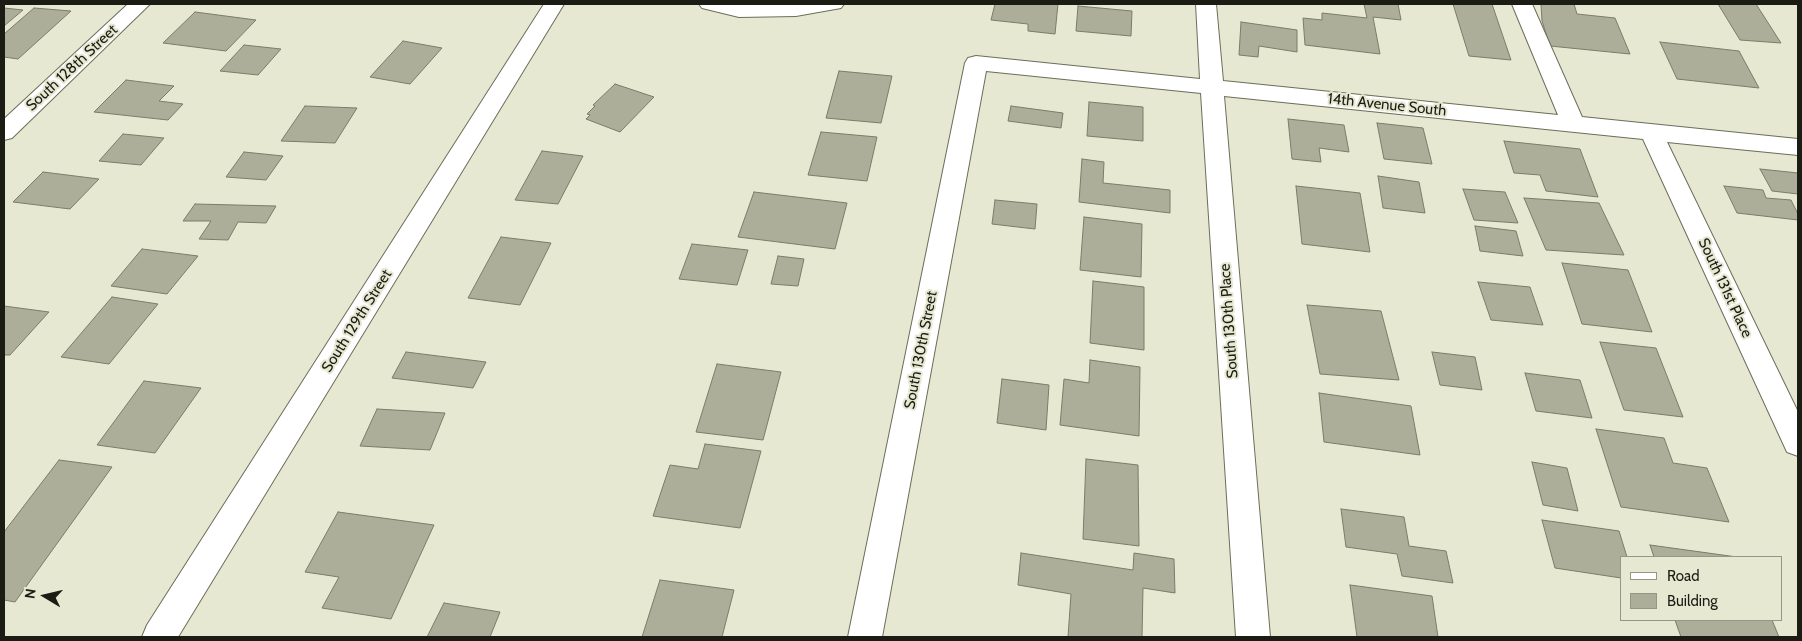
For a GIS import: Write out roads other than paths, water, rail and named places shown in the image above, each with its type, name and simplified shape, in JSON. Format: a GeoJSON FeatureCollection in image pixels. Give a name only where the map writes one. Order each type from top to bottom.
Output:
{"type":"FeatureCollection","features":[{"type":"Feature","properties":{"kind":"street","name":"South 128th Street"},"geometry":{"type":"LineString","coordinates":[[4,132],[140,4]]}},
{"type":"Feature","properties":{"kind":"street"},"geometry":{"type":"LineString","coordinates":[[710,4],[739,11],[796,10],[834,4]]}},
{"type":"Feature","properties":{"kind":"street","name":"South 130th Place"},"geometry":{"type":"LineString","coordinates":[[1206,4],[1210,87],[1253,637]]}},
{"type":"Feature","properties":{"kind":"street"},"geometry":{"type":"LineString","coordinates":[[1522,4],[1574,124]]}},
{"type":"Feature","properties":{"kind":"street","name":"South 129th Street"},"geometry":{"type":"LineString","coordinates":[[159,637],[545,5]]}},
{"type":"Feature","properties":{"kind":"street","name":"14th Avenue South"},"geometry":{"type":"LineString","coordinates":[[976,63],[1798,147]]}},
{"type":"Feature","properties":{"kind":"street","name":"South 130th Street"},"geometry":{"type":"LineString","coordinates":[[865,637],[976,63]]}},
{"type":"Feature","properties":{"kind":"street","name":"South 131st Place"},"geometry":{"type":"LineString","coordinates":[[1652,132],[1798,443]]}}]}
